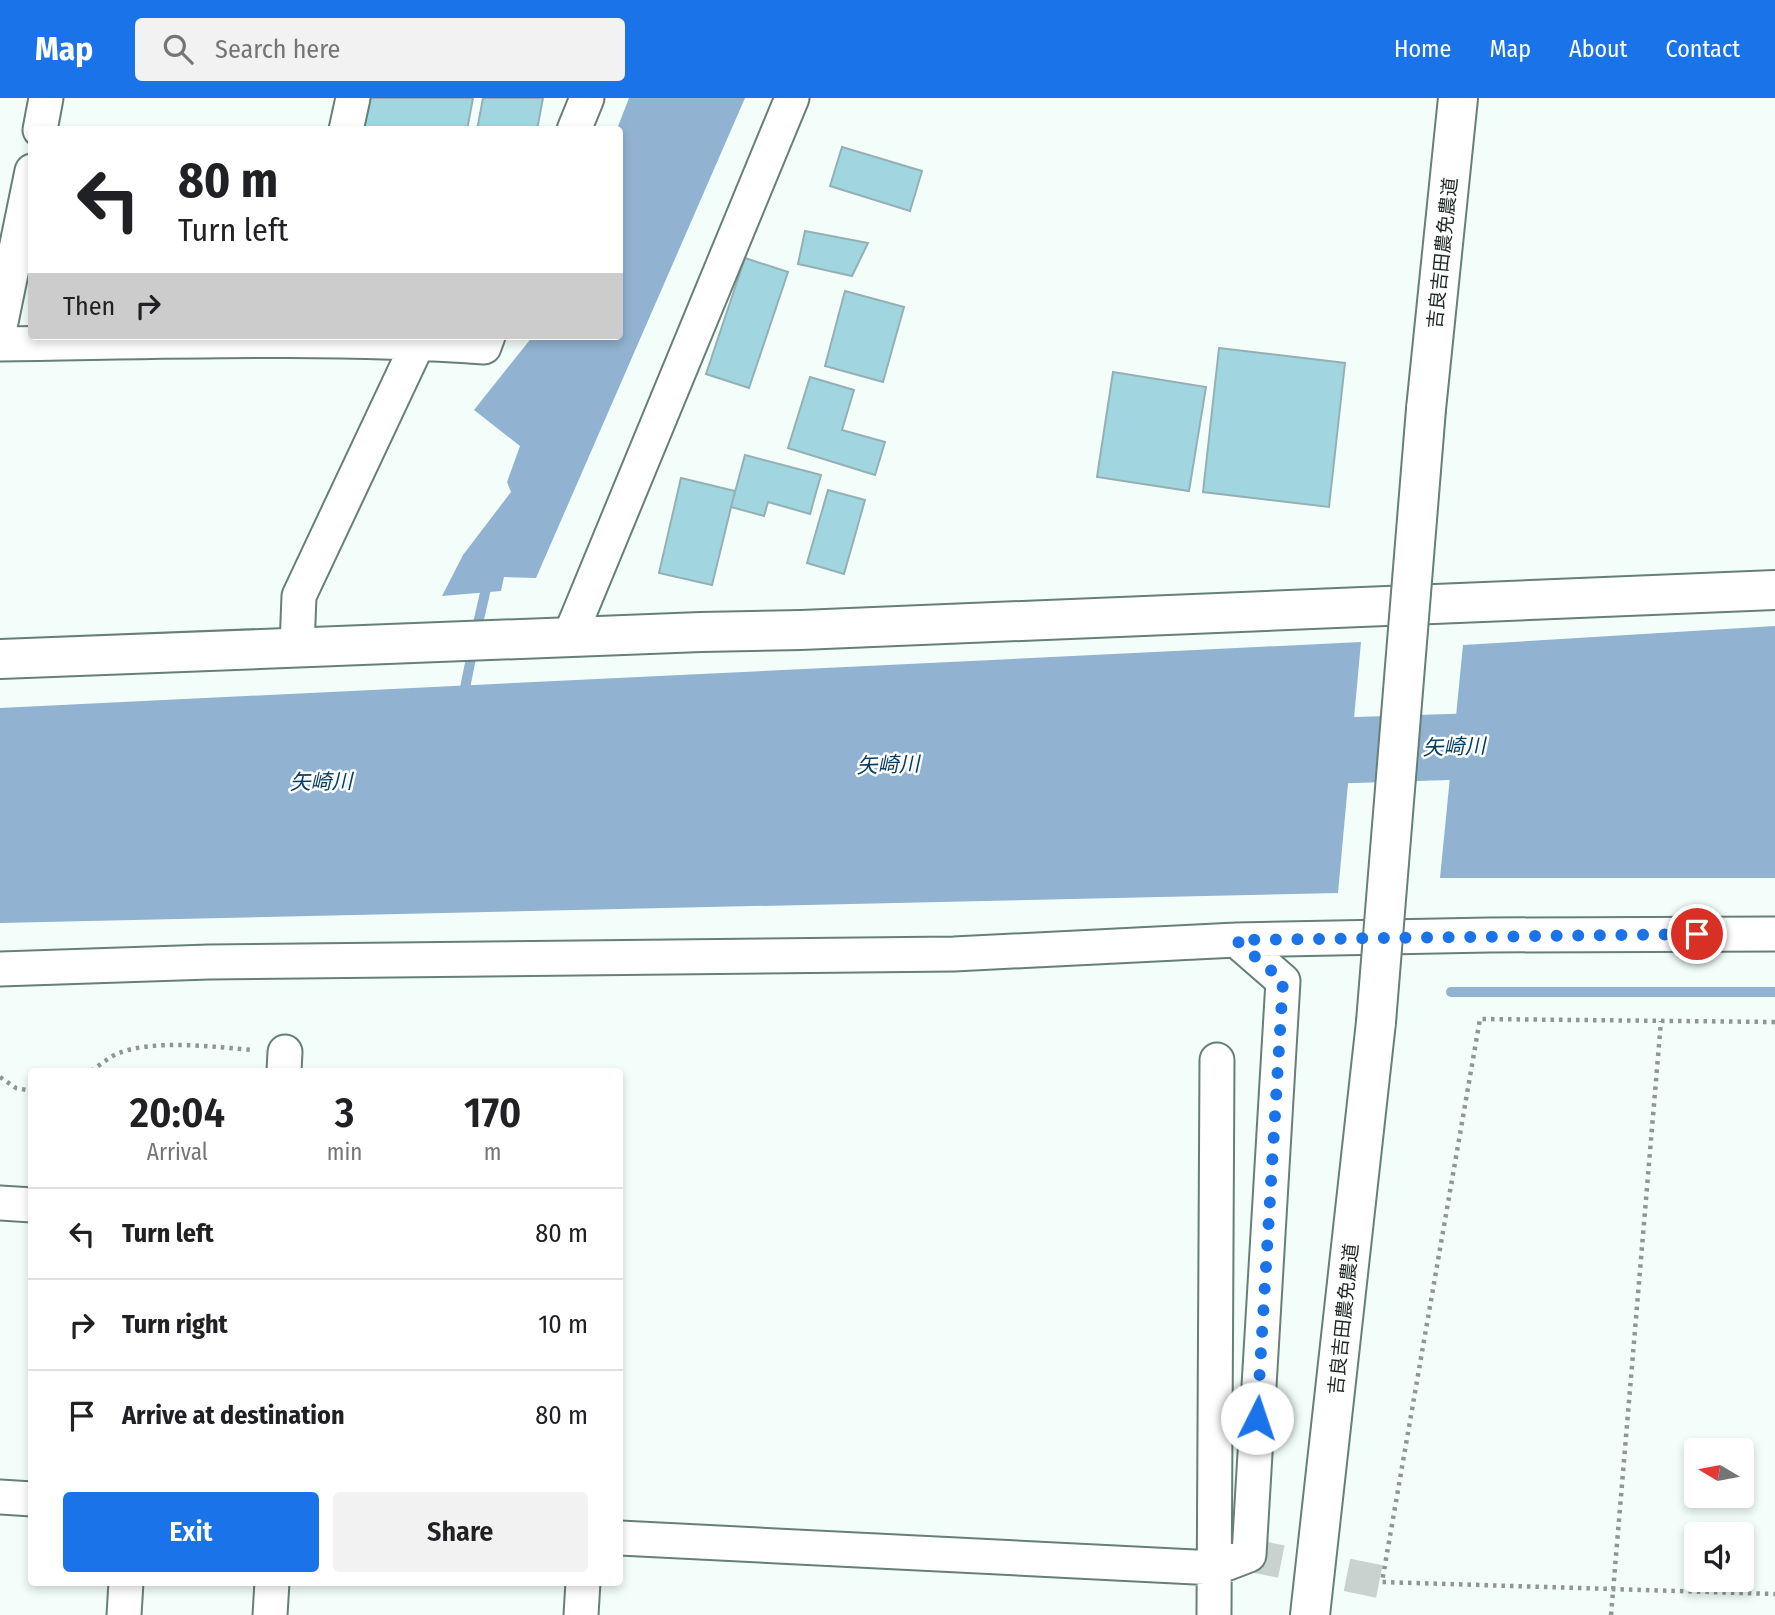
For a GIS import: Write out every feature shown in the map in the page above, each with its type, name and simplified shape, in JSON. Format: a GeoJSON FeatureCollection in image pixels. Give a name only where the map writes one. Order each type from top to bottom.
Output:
{"type":"FeatureCollection","features":[{"type":"Feature","properties":{"kind":"street"},"geometry":{"type":"LineString","coordinates":[[41,126],[46,98]]}},
{"type":"Feature","properties":{"kind":"street"},"geometry":{"type":"LineString","coordinates":[[347,126],[353,98]]}},
{"type":"Feature","properties":{"kind":"street"},"geometry":{"type":"LineString","coordinates":[[576,126],[587,98]]}},
{"type":"Feature","properties":{"kind":"street"},"geometry":{"type":"LineString","coordinates":[[569,638],[792,98]]}},
{"type":"Feature","properties":{"kind":"street","name":"吉良吉田農免農道"},"geometry":{"type":"LineString","coordinates":[[1310,1615],[1376,1022],[1426,408],[1458,98]]}},
{"type":"Feature","properties":{"kind":"street"},"geometry":{"type":"LineString","coordinates":[[0,327],[28,190]]}},
{"type":"Feature","properties":{"kind":"street"},"geometry":{"type":"LineString","coordinates":[[0,344],[200,340]]}},
{"type":"Feature","properties":{"kind":"street"},"geometry":{"type":"LineString","coordinates":[[359,340],[484,347],[487,340]]}},
{"type":"Feature","properties":{"kind":"street"},"geometry":{"type":"LineString","coordinates":[[298,647],[299,596],[418,342]]}},
{"type":"Feature","properties":{"kind":"street"},"geometry":{"type":"LineString","coordinates":[[0,659],[829,629],[1775,590]]}},
{"type":"Feature","properties":{"kind":"street"},"geometry":{"type":"LineString","coordinates":[[0,969],[209,962],[954,954],[1236,940],[1775,934]]}},
{"type":"Feature","properties":{"kind":"street"},"geometry":{"type":"LineString","coordinates":[[623,1538],[1214,1568],[1249,1555],[1283,981],[1236,940]]}},
{"type":"Feature","properties":{"kind":"street"},"geometry":{"type":"LineString","coordinates":[[1214,1615],[1217,1060]]}},
{"type":"Feature","properties":{"kind":"street"},"geometry":{"type":"LineString","coordinates":[[0,1203],[28,1205]]}},
{"type":"Feature","properties":{"kind":"street"},"geometry":{"type":"LineString","coordinates":[[0,1497],[28,1499]]}},
{"type":"Feature","properties":{"kind":"street"},"geometry":{"type":"LineString","coordinates":[[124,1615],[126,1586]]}},
{"type":"Feature","properties":{"kind":"street"},"geometry":{"type":"LineString","coordinates":[[270,1615],[272,1586]]}},
{"type":"Feature","properties":{"kind":"street"},"geometry":{"type":"LineString","coordinates":[[581,1615],[583,1586]]}},
{"type":"Feature","properties":{"kind":"path"},"geometry":{"type":"LineString","coordinates":[[1775,1022],[1480,1019],[1382,1581],[1775,1594]]}},
{"type":"Feature","properties":{"kind":"path"},"geometry":{"type":"LineString","coordinates":[[1611,1615],[1661,1021]]}},
{"type":"Feature","properties":{"kind":"path"},"geometry":{"type":"LineString","coordinates":[[95,1068],[116,1054],[132,1049],[183,1045],[285,1061]]}},
{"type":"Feature","properties":{"kind":"path"},"geometry":{"type":"LineString","coordinates":[[0,1077],[16,1088],[28,1090]]}},
{"type":"Feature","properties":{"kind":"water"},"geometry":{"type":"Polygon","coordinates":[[[629,98],[745,98],[536,578],[504,577],[501,591],[442,596],[463,555],[511,492],[507,482],[520,446],[474,410],[530,340],[623,340],[623,126],[618,126],[629,98]]]}},
{"type":"Feature","properties":{"kind":"water"},"geometry":{"type":"Polygon","coordinates":[[[1775,626],[1775,878],[1440,878],[1463,645],[1775,626]]]}},
{"type":"Feature","properties":{"kind":"water"},"geometry":{"type":"Polygon","coordinates":[[[1361,642],[1338,893],[0,923],[0,708],[1361,642]]]}},
{"type":"Feature","properties":{"kind":"building"},"geometry":{"type":"Polygon","coordinates":[[[366,98],[473,98],[468,126],[361,126],[366,98]]]}},
{"type":"Feature","properties":{"kind":"building"},"geometry":{"type":"Polygon","coordinates":[[[483,98],[543,98],[538,126],[478,126],[483,98]]]}},
{"type":"Feature","properties":{"kind":"building"},"geometry":{"type":"Polygon","coordinates":[[[842,147],[922,171],[910,211],[830,186],[842,147]]]}},
{"type":"Feature","properties":{"kind":"building"},"geometry":{"type":"Polygon","coordinates":[[[805,231],[868,243],[852,276],[798,264],[805,231]]]}},
{"type":"Feature","properties":{"kind":"building"},"geometry":{"type":"Polygon","coordinates":[[[745,258],[788,272],[749,388],[706,374],[745,258]]]}},
{"type":"Feature","properties":{"kind":"building"},"geometry":{"type":"Polygon","coordinates":[[[845,291],[904,307],[883,382],[825,366],[845,291]]]}},
{"type":"Feature","properties":{"kind":"building"},"geometry":{"type":"Polygon","coordinates":[[[1219,348],[1345,363],[1329,507],[1203,492],[1219,348]]]}},
{"type":"Feature","properties":{"kind":"building"},"geometry":{"type":"Polygon","coordinates":[[[1113,372],[1206,387],[1189,491],[1097,477],[1113,372]]]}},
{"type":"Feature","properties":{"kind":"building"},"geometry":{"type":"Polygon","coordinates":[[[810,377],[854,390],[842,430],[885,442],[875,475],[788,448],[810,377]]]}},
{"type":"Feature","properties":{"kind":"building"},"geometry":{"type":"Polygon","coordinates":[[[745,455],[821,475],[810,514],[768,502],[764,516],[731,507],[745,455]]]}},
{"type":"Feature","properties":{"kind":"building"},"geometry":{"type":"Polygon","coordinates":[[[681,478],[735,491],[712,585],[659,573],[681,478]]]}},
{"type":"Feature","properties":{"kind":"building"},"geometry":{"type":"Polygon","coordinates":[[[828,490],[865,500],[844,574],[807,563],[828,490]]]}},
{"type":"Feature","properties":{"kind":"waterway"},"geometry":{"type":"LineString","coordinates":[[476,632],[488,580]]}},
{"type":"Feature","properties":{"kind":"waterway"},"geometry":{"type":"LineString","coordinates":[[463,698],[473,648]]}},
{"type":"Feature","properties":{"kind":"waterway","name":"矢崎川"},"geometry":{"type":"LineString","coordinates":[[1261,753],[1545,744]]}},
{"type":"Feature","properties":{"kind":"waterway"},"geometry":{"type":"LineString","coordinates":[[1451,992],[1775,992]]}},
{"type":"Feature","properties":{"kind":"tunnel"},"geometry":{"type":"LineString","coordinates":[[1249,1555],[1382,1582]]}},
{"type":"Feature","properties":{"kind":"route"},"geometry":{"type":"LineString","coordinates":[[1257,1418],[1283,981],[1236,940],[1697,934]]}}]}
